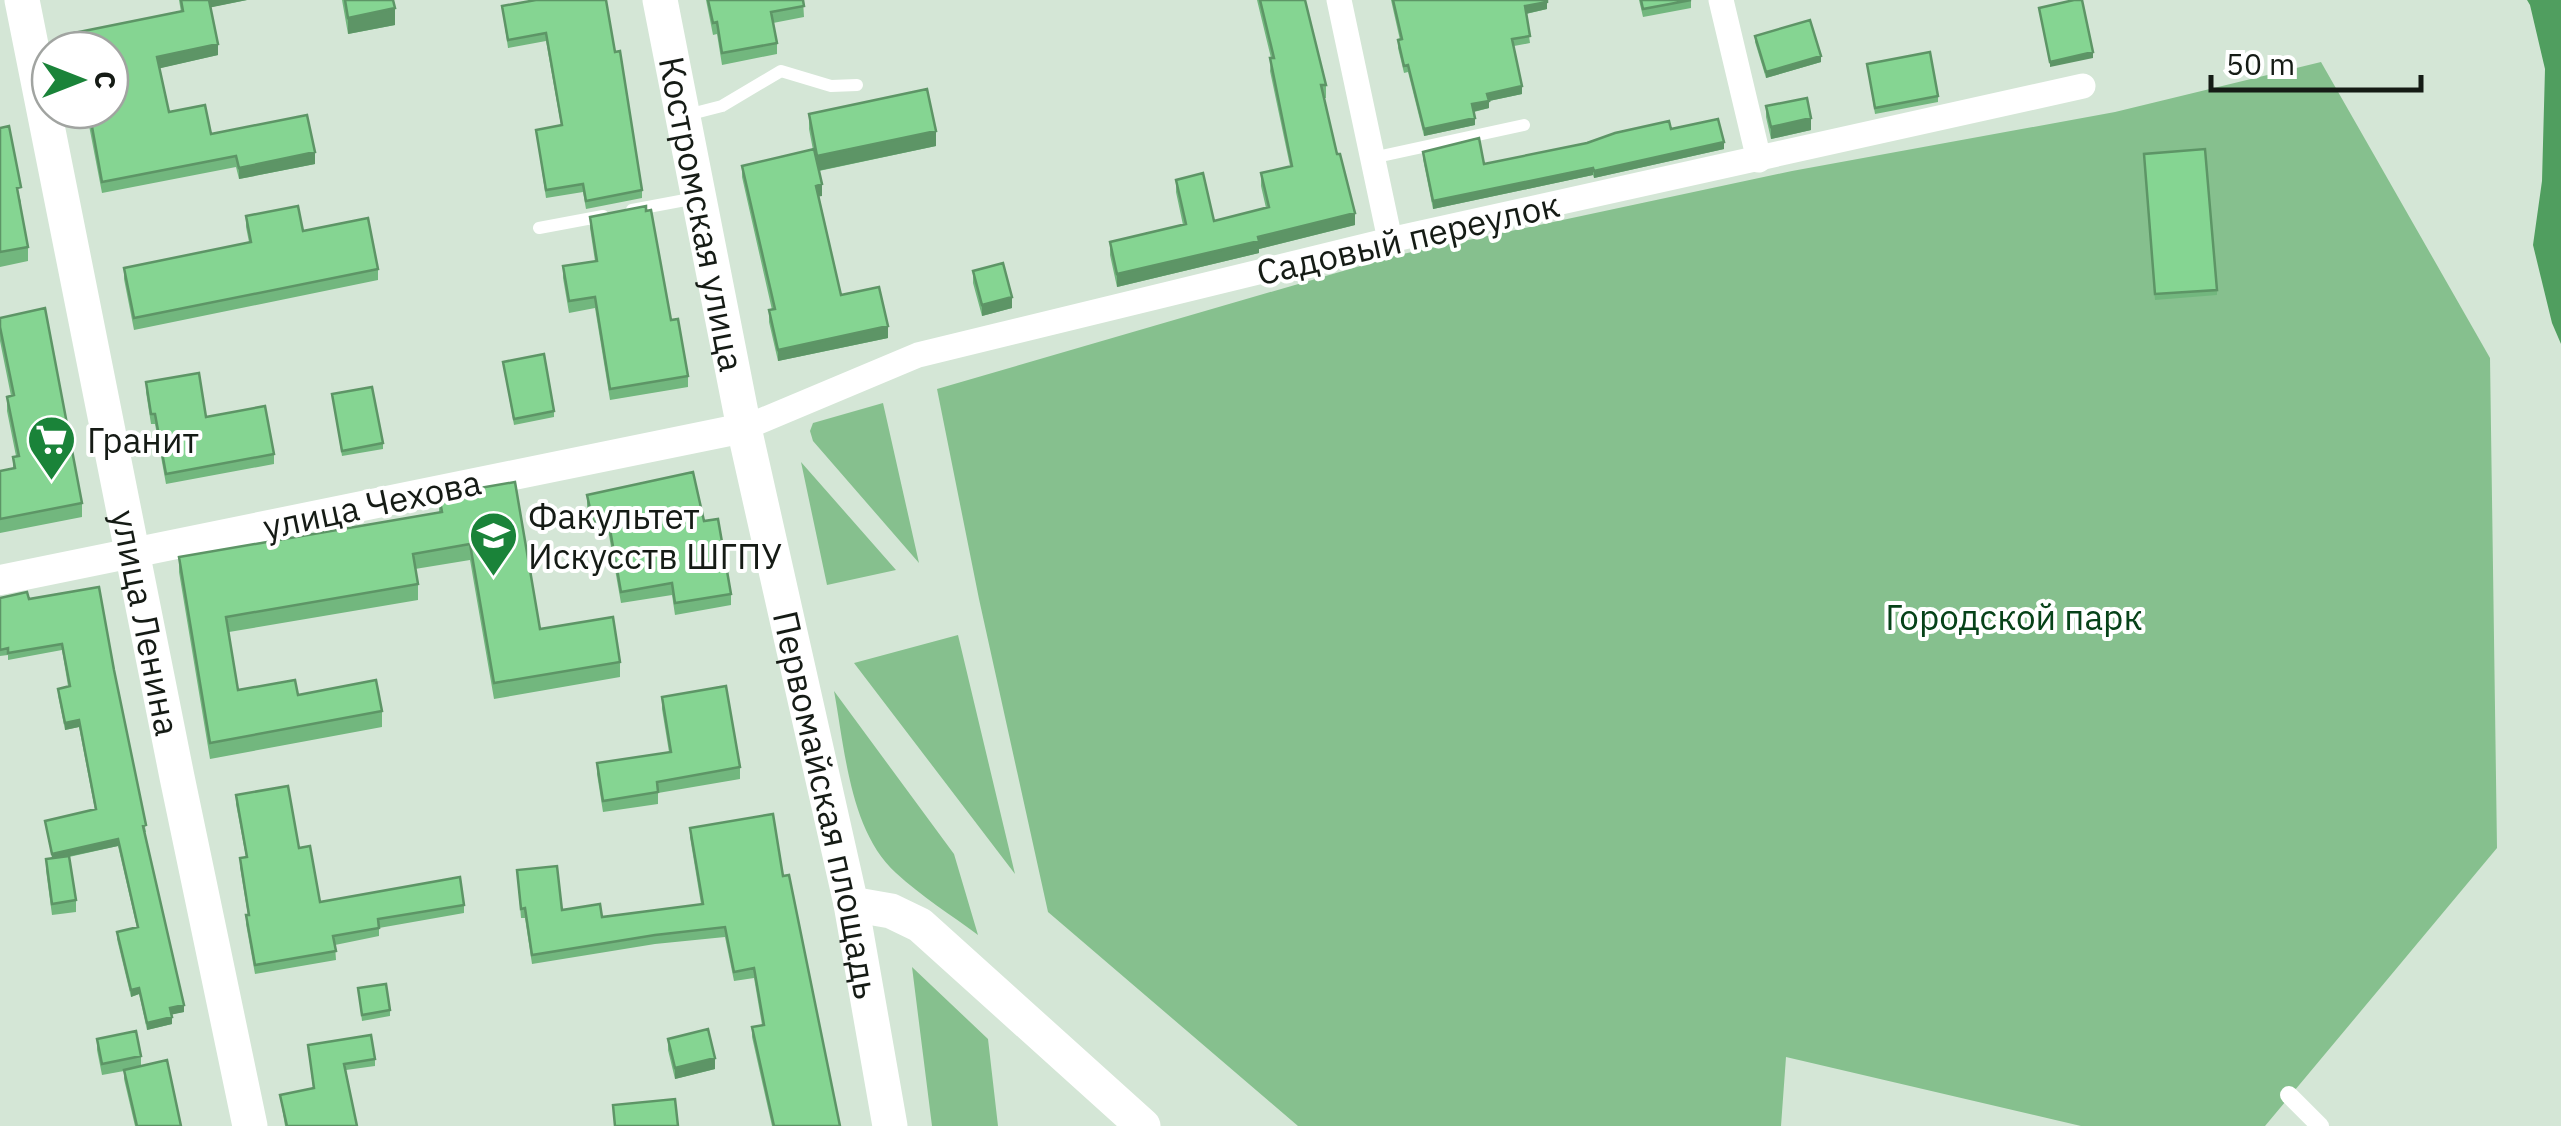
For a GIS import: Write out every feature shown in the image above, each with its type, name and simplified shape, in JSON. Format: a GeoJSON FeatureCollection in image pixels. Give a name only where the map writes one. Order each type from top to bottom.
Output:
{"type":"FeatureCollection","features":[{"type":"Feature","properties":{"kind":"main road","name":"улица Ленина"},"geometry":{"type":"LineString","coordinates":[[22,0],[176,777],[250,1126]]}},
{"type":"Feature","properties":{"kind":"main road","name":"Костромская улица"},"geometry":{"type":"LineString","coordinates":[[660,0],[744,428]]}},
{"type":"Feature","properties":{"kind":"main road","name":"Первомайская площадь"},"geometry":{"type":"LineString","coordinates":[[744,428],[851,904],[890,1126]]}},
{"type":"Feature","properties":{"kind":"main road"},"geometry":{"type":"LineString","coordinates":[[851,904],[891,911],[920,926],[1143,1126]]}},
{"type":"Feature","properties":{"kind":"street"},"geometry":{"type":"LineString","coordinates":[[1339,0],[1390,240]]}},
{"type":"Feature","properties":{"kind":"street"},"geometry":{"type":"LineString","coordinates":[[1721,0],[1759,160]]}},
{"type":"Feature","properties":{"kind":"street","name":"Садовый переулок"},"geometry":{"type":"LineString","coordinates":[[744,428],[918,355],[1390,240],[2083,86]]}},
{"type":"Feature","properties":{"kind":"street","name":"улица Чехова"},"geometry":{"type":"LineString","coordinates":[[0,580],[744,428]]}},
{"type":"Feature","properties":{"kind":"street"},"geometry":{"type":"LineString","coordinates":[[2289,1095],[2320,1126]]}},
{"type":"Feature","properties":{"kind":"lane"},"geometry":{"type":"LineString","coordinates":[[683,116],[722,106],[782,71],[831,86],[856,85]]}},
{"type":"Feature","properties":{"kind":"lane"},"geometry":{"type":"LineString","coordinates":[[1372,158],[1524,125]]}},
{"type":"Feature","properties":{"kind":"lane"},"geometry":{"type":"LineString","coordinates":[[539,228],[699,198]]}},
{"type":"Feature","properties":{"kind":"green space","name":"Городской парк"},"geometry":{"type":"Polygon","coordinates":[[[2321,62],[2490,358],[2497,848],[2265,1126],[2081,1126],[1786,1057],[1781,1126],[1298,1126],[1048,912],[937,389],[1398,255],[1792,171],[2115,112],[2321,62]]]}},
{"type":"Feature","properties":{"kind":"green space"},"geometry":{"type":"Polygon","coordinates":[[[883,403],[919,563],[813,441],[810,431],[813,423],[883,403]]]}},
{"type":"Feature","properties":{"kind":"green space"},"geometry":{"type":"Polygon","coordinates":[[[801,462],[896,570],[827,585],[801,462]]]}},
{"type":"Feature","properties":{"kind":"green space"},"geometry":{"type":"Polygon","coordinates":[[[958,635],[1015,874],[854,663],[958,635]]]}},
{"type":"Feature","properties":{"kind":"green space"},"geometry":{"type":"Polygon","coordinates":[[[834,691],[954,854],[978,935],[896,873],[868,835],[846,763],[834,691]]]}},
{"type":"Feature","properties":{"kind":"green space"},"geometry":{"type":"Polygon","coordinates":[[[912,967],[988,1039],[998,1126],[932,1126],[912,967]]]}},
{"type":"Feature","properties":{"kind":"shaded area"},"geometry":{"type":"Polygon","coordinates":[[[2527,0],[2561,0],[2561,344],[2533,245],[2542,181],[2545,69],[2527,0]]]}},
{"type":"Feature","properties":{"kind":"building"},"geometry":{"type":"Polygon","coordinates":[[[181,0],[209,0],[218,44],[157,57],[169,112],[205,105],[211,134],[307,115],[315,152],[239,168],[236,156],[102,182],[93,130],[130,130],[130,30],[89,30],[183,11],[181,0]]]}},
{"type":"Feature","properties":{"kind":"building"},"geometry":{"type":"Polygon","coordinates":[[[345,0],[393,0],[395,8],[348,18],[345,0]]]}},
{"type":"Feature","properties":{"kind":"building"},"geometry":{"type":"Polygon","coordinates":[[[536,0],[606,0],[615,52],[620,51],[642,190],[586,201],[583,184],[546,190],[536,130],[562,125],[546,33],[508,40],[502,6],[536,0]]]}},
{"type":"Feature","properties":{"kind":"building"},"geometry":{"type":"Polygon","coordinates":[[[708,0],[803,0],[804,6],[771,12],[777,43],[722,53],[717,22],[713,23],[708,0]]]}},
{"type":"Feature","properties":{"kind":"building"},"geometry":{"type":"Polygon","coordinates":[[[1260,0],[1305,0],[1326,85],[1321,85],[1337,154],[1355,213],[1258,237],[1259,241],[1117,274],[1110,242],[1186,224],[1176,180],[1203,173],[1214,221],[1269,207],[1261,173],[1292,166],[1260,0]]]}},
{"type":"Feature","properties":{"kind":"building"},"geometry":{"type":"Polygon","coordinates":[[[1393,0],[1547,0],[1525,6],[1530,36],[1512,39],[1522,86],[1487,94],[1489,101],[1472,104],[1475,118],[1424,129],[1408,65],[1404,66],[1393,0]]]}},
{"type":"Feature","properties":{"kind":"building"},"geometry":{"type":"Polygon","coordinates":[[[1641,0],[1691,0],[1643,9],[1641,0]]]}},
{"type":"Feature","properties":{"kind":"building"},"geometry":{"type":"Polygon","coordinates":[[[2082,0],[2093,52],[2050,62],[2039,8],[2082,0]]]}},
{"type":"Feature","properties":{"kind":"building"},"geometry":{"type":"Polygon","coordinates":[[[1810,20],[1821,56],[1766,72],[1755,36],[1810,20]]]}},
{"type":"Feature","properties":{"kind":"building"},"geometry":{"type":"Polygon","coordinates":[[[1930,52],[1938,96],[1875,108],[1867,64],[1930,52]]]}},
{"type":"Feature","properties":{"kind":"building"},"geometry":{"type":"Polygon","coordinates":[[[927,89],[936,131],[817,156],[809,114],[927,89]]]}},
{"type":"Feature","properties":{"kind":"building"},"geometry":{"type":"Polygon","coordinates":[[[1807,98],[1811,118],[1771,127],[1766,106],[1807,98]]]}},
{"type":"Feature","properties":{"kind":"building"},"geometry":{"type":"Polygon","coordinates":[[[1718,119],[1724,142],[1433,201],[1423,152],[1479,138],[1484,164],[1669,121],[1671,129],[1718,119]]]}},
{"type":"Feature","properties":{"kind":"building"},"geometry":{"type":"Polygon","coordinates":[[[9,126],[28,247],[0,252],[0,128],[9,126]]]}},
{"type":"Feature","properties":{"kind":"building"},"geometry":{"type":"Polygon","coordinates":[[[814,149],[822,184],[816,186],[841,295],[879,287],[888,326],[778,350],[769,310],[775,309],[742,166],[814,149]]]}},
{"type":"Feature","properties":{"kind":"building"},"geometry":{"type":"Polygon","coordinates":[[[2205,149],[2217,290],[2155,294],[2144,154],[2205,149]]]}},
{"type":"Feature","properties":{"kind":"building"},"geometry":{"type":"Polygon","coordinates":[[[298,206],[303,231],[368,218],[378,269],[134,318],[124,268],[251,242],[246,216],[298,206]]]}},
{"type":"Feature","properties":{"kind":"building"},"geometry":{"type":"Polygon","coordinates":[[[646,206],[646,211],[651,210],[671,320],[678,319],[688,376],[610,389],[595,297],[569,301],[563,266],[597,261],[590,217],[646,206]]]}},
{"type":"Feature","properties":{"kind":"building"},"geometry":{"type":"Polygon","coordinates":[[[1003,263],[1012,297],[982,305],[973,271],[1003,263]]]}},
{"type":"Feature","properties":{"kind":"building"},"geometry":{"type":"Polygon","coordinates":[[[45,308],[82,503],[0,519],[0,471],[15,468],[13,457],[19,456],[7,397],[14,395],[0,318],[45,308]]]}},
{"type":"Feature","properties":{"kind":"building"},"geometry":{"type":"Polygon","coordinates":[[[544,354],[554,411],[514,419],[503,362],[544,354]]]}},
{"type":"Feature","properties":{"kind":"building"},"geometry":{"type":"Polygon","coordinates":[[[199,373],[206,417],[265,406],[274,454],[166,474],[146,382],[199,373]]]}},
{"type":"Feature","properties":{"kind":"building"},"geometry":{"type":"Polygon","coordinates":[[[372,387],[383,443],[342,451],[332,394],[372,387]]]}},
{"type":"Feature","properties":{"kind":"building"},"geometry":{"type":"Polygon","coordinates":[[[693,472],[704,521],[718,519],[731,594],[675,603],[672,583],[621,592],[608,518],[593,522],[587,495],[693,472]]]}},
{"type":"Feature","properties":{"kind":"building"},"geometry":{"type":"Polygon","coordinates":[[[515,482],[540,629],[613,617],[620,662],[494,683],[470,544],[413,554],[418,584],[226,617],[238,690],[295,680],[298,695],[376,680],[382,711],[210,743],[179,557],[442,512],[439,495],[515,482]]]}},
{"type":"Feature","properties":{"kind":"building"},"geometry":{"type":"Polygon","coordinates":[[[99,587],[146,825],[143,826],[184,1005],[170,1008],[172,1017],[147,1023],[139,988],[131,990],[117,932],[138,927],[118,839],[52,854],[45,821],[96,809],[79,720],[65,723],[58,689],[70,686],[62,644],[8,653],[8,648],[0,650],[0,598],[27,592],[29,599],[99,587]]]}},
{"type":"Feature","properties":{"kind":"building"},"geometry":{"type":"Polygon","coordinates":[[[726,686],[740,767],[657,782],[658,792],[603,801],[597,763],[671,752],[662,697],[726,686]]]}},
{"type":"Feature","properties":{"kind":"building"},"geometry":{"type":"Polygon","coordinates":[[[288,786],[299,848],[310,846],[320,902],[460,877],[464,905],[378,919],[379,928],[333,936],[336,951],[255,965],[240,858],[247,857],[236,795],[288,786]]]}},
{"type":"Feature","properties":{"kind":"building"},"geometry":{"type":"Polygon","coordinates":[[[773,814],[783,876],[789,875],[840,1126],[774,1126],[752,1027],[764,1025],[754,968],[734,972],[725,927],[532,955],[525,908],[521,909],[517,870],[557,866],[562,910],[600,904],[602,917],[703,904],[690,828],[773,814]]]}},
{"type":"Feature","properties":{"kind":"building"},"geometry":{"type":"Polygon","coordinates":[[[69,856],[76,900],[52,904],[46,859],[69,856]]]}},
{"type":"Feature","properties":{"kind":"building"},"geometry":{"type":"Polygon","coordinates":[[[386,984],[390,1010],[362,1015],[358,988],[386,984]]]}},
{"type":"Feature","properties":{"kind":"building"},"geometry":{"type":"Polygon","coordinates":[[[708,1029],[715,1058],[675,1068],[668,1039],[708,1029]]]}},
{"type":"Feature","properties":{"kind":"building"},"geometry":{"type":"Polygon","coordinates":[[[136,1031],[141,1056],[102,1064],[97,1039],[136,1031]]]}},
{"type":"Feature","properties":{"kind":"building"},"geometry":{"type":"Polygon","coordinates":[[[371,1035],[375,1059],[344,1064],[357,1126],[287,1126],[280,1095],[314,1088],[308,1045],[371,1035]]]}},
{"type":"Feature","properties":{"kind":"building"},"geometry":{"type":"Polygon","coordinates":[[[167,1060],[181,1126],[137,1126],[124,1070],[167,1060]]]}},
{"type":"Feature","properties":{"kind":"building"},"geometry":{"type":"Polygon","coordinates":[[[675,1099],[678,1126],[615,1126],[613,1105],[675,1099]]]}},
{"type":"Feature","properties":{"kind":"place","name":"Гранит"},"geometry":{"type":"Point","coordinates":[52,482]}},
{"type":"Feature","properties":{"kind":"place","name":"Факультет Искусств ШГПУ"},"geometry":{"type":"Point","coordinates":[493,578]}}]}
